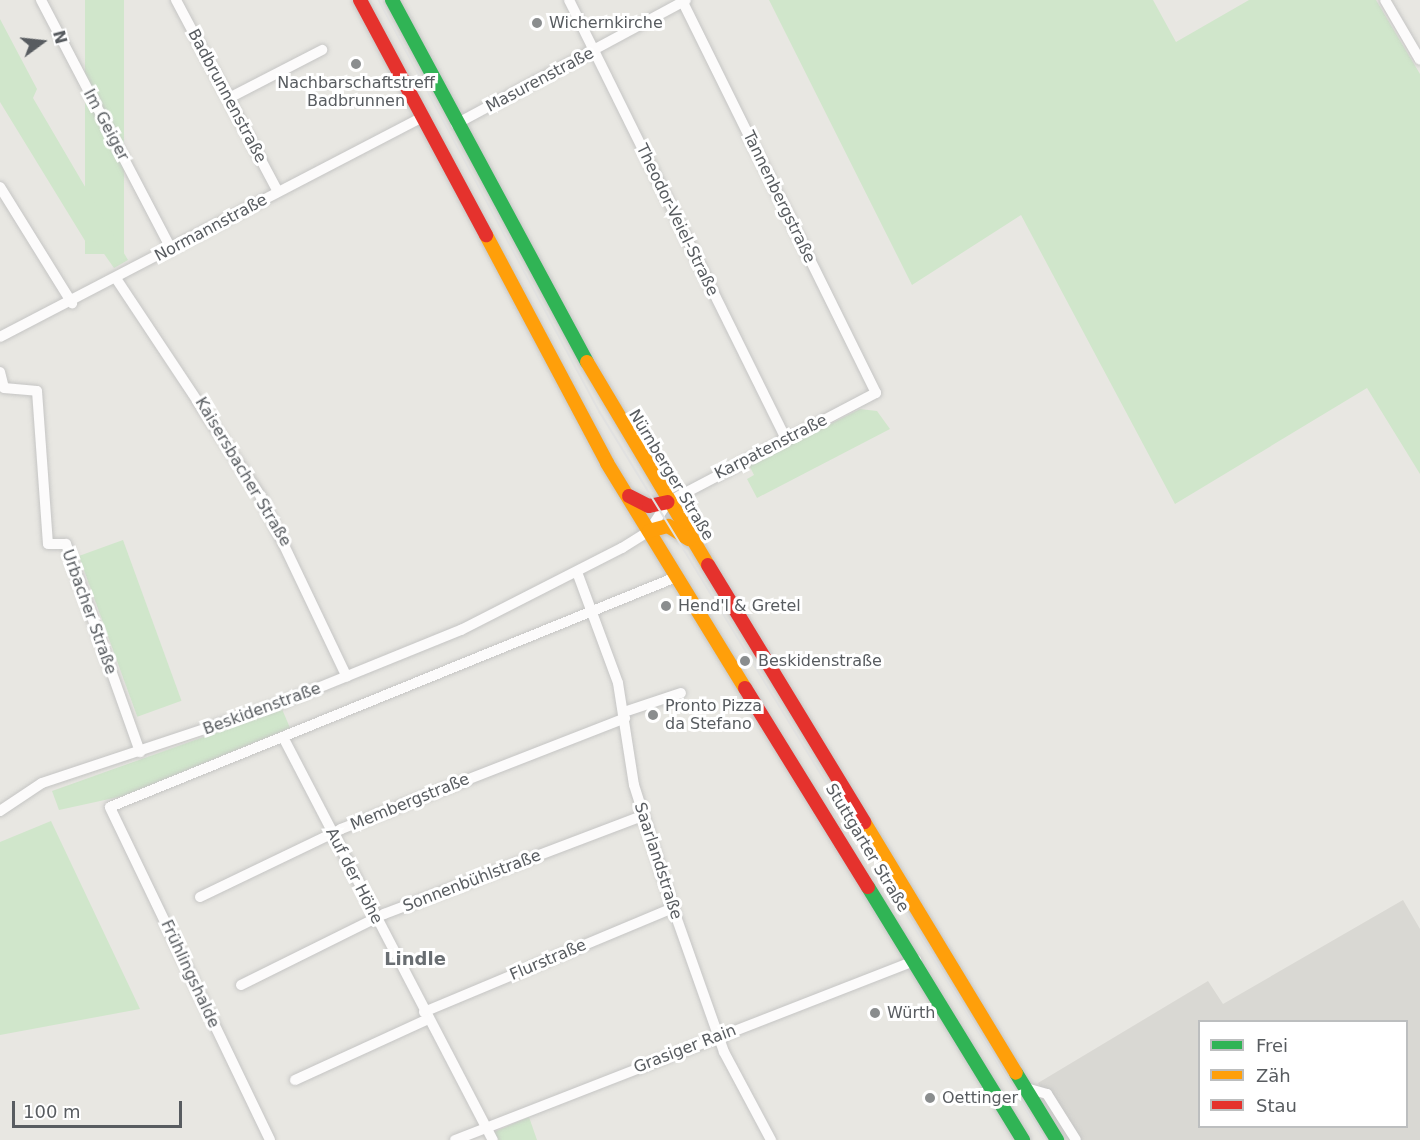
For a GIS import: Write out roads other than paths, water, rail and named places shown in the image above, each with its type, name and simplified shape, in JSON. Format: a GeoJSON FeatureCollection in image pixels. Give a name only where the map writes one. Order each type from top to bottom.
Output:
{"type":"FeatureCollection","features":[{"type":"Feature","properties":{"kind":"main road"},"geometry":{"type":"LineString","coordinates":[[360,0],[421,118],[625,492],[676,578]]}},
{"type":"Feature","properties":{"kind":"main road","name":"Nürnberger Straße"},"geometry":{"type":"LineString","coordinates":[[392,0],[456,124],[668,502],[1026,1088]]}},
{"type":"Feature","properties":{"kind":"main road"},"geometry":{"type":"LineString","coordinates":[[625,492],[649,506],[668,502]]}},
{"type":"Feature","properties":{"kind":"main road"},"geometry":{"type":"LineString","coordinates":[[649,531],[668,526],[691,541]]}},
{"type":"Feature","properties":{"kind":"main road","name":"Stuttgarter Straße"},"geometry":{"type":"LineString","coordinates":[[676,578],[916,960],[1023,1140]]}},
{"type":"Feature","properties":{"kind":"main road"},"geometry":{"type":"LineString","coordinates":[[1026,1088],[1058,1140]]}},
{"type":"Feature","properties":{"kind":"street","name":"Im Geiger"},"geometry":{"type":"LineString","coordinates":[[41,0],[171,249]]}},
{"type":"Feature","properties":{"kind":"street","name":"Badbrunnenstraße"},"geometry":{"type":"LineString","coordinates":[[176,0],[278,192]]}},
{"type":"Feature","properties":{"kind":"street","name":"Theodor-Veiel-Straße"},"geometry":{"type":"LineString","coordinates":[[569,0],[786,440]]}},
{"type":"Feature","properties":{"kind":"street"},"geometry":{"type":"LineString","coordinates":[[1385,0],[1420,60]]}},
{"type":"Feature","properties":{"kind":"street","name":"Masurenstraße"},"geometry":{"type":"LineString","coordinates":[[456,124],[594,52],[684,1]]}},
{"type":"Feature","properties":{"kind":"street","name":"Tannenbergstraße"},"geometry":{"type":"LineString","coordinates":[[684,1],[876,393]]}},
{"type":"Feature","properties":{"kind":"street"},"geometry":{"type":"LineString","coordinates":[[229,98],[322,50]]}},
{"type":"Feature","properties":{"kind":"street","name":"Normannstraße"},"geometry":{"type":"LineString","coordinates":[[0,338],[117,280],[171,249],[421,118]]}},
{"type":"Feature","properties":{"kind":"street"},"geometry":{"type":"LineString","coordinates":[[0,187],[72,303]]}},
{"type":"Feature","properties":{"kind":"street","name":"Kaisersbacher Straße"},"geometry":{"type":"LineString","coordinates":[[117,280],[261,497],[347,677]]}},
{"type":"Feature","properties":{"kind":"street","name":"Urbacher Straße"},"geometry":{"type":"LineString","coordinates":[[0,372],[4,388],[37,391],[48,544],[66,544],[140,752]]}},
{"type":"Feature","properties":{"kind":"street","name":"Karpatenstraße"},"geometry":{"type":"LineString","coordinates":[[668,502],[876,393]]}},
{"type":"Feature","properties":{"kind":"street"},"geometry":{"type":"LineString","coordinates":[[649,531],[668,502]]}},
{"type":"Feature","properties":{"kind":"street","name":"Beskidenstraße"},"geometry":{"type":"LineString","coordinates":[[0,811],[42,783],[140,752],[347,677],[577,572],[649,531]]}},
{"type":"Feature","properties":{"kind":"street","name":"Saarlandstraße"},"geometry":{"type":"LineString","coordinates":[[577,572],[592,611],[624,715],[642,816],[673,908],[719,1036],[771,1140]]}},
{"type":"Feature","properties":{"kind":"street","name":"Beskidenstraße"},"geometry":{"type":"LineString","coordinates":[[110,807],[284,739],[676,578]]}},
{"type":"Feature","properties":{"kind":"street","name":"Membergstraße"},"geometry":{"type":"LineString","coordinates":[[200,897],[331,833],[681,693]]}},
{"type":"Feature","properties":{"kind":"street","name":"Auf der Höhe"},"geometry":{"type":"LineString","coordinates":[[284,739],[375,919],[492,1140]]}},
{"type":"Feature","properties":{"kind":"street","name":"Frühlingshalde"},"geometry":{"type":"LineString","coordinates":[[110,807],[270,1140]]}},
{"type":"Feature","properties":{"kind":"street","name":"Sonnenbühlstraße"},"geometry":{"type":"LineString","coordinates":[[241,985],[375,919],[642,816]]}},
{"type":"Feature","properties":{"kind":"street","name":"Flurstraße"},"geometry":{"type":"LineString","coordinates":[[295,1080],[426,1016],[673,908]]}},
{"type":"Feature","properties":{"kind":"street","name":"Grasiger Rain"},"geometry":{"type":"LineString","coordinates":[[455,1140],[485,1126],[916,960]]}},
{"type":"Feature","properties":{"kind":"street"},"geometry":{"type":"LineString","coordinates":[[1026,1088],[1047,1094],[1076,1140]]}},
{"type":"Feature","properties":{"kind":"tram line"},"geometry":{"type":"LineString","coordinates":[[379,0],[600,412],[1045,1140]]}},
{"type":"Feature","properties":{"kind":"place","name":"Wichernkirche"},"geometry":{"type":"Point","coordinates":[537,23]}},
{"type":"Feature","properties":{"kind":"place","name":"Nachbarschaftstreff Badbrunnen"},"geometry":{"type":"Point","coordinates":[356,64]}},
{"type":"Feature","properties":{"kind":"place","name":"Hend'l & Gretel"},"geometry":{"type":"Point","coordinates":[666,606]}},
{"type":"Feature","properties":{"kind":"place","name":"Beskidenstraße"},"geometry":{"type":"Point","coordinates":[745,661]}},
{"type":"Feature","properties":{"kind":"place","name":"Pronto Pizza da Stefano"},"geometry":{"type":"Point","coordinates":[653,715]}},
{"type":"Feature","properties":{"kind":"place","name":"Würth"},"geometry":{"type":"Point","coordinates":[875,1013]}},
{"type":"Feature","properties":{"kind":"place","name":"Oettinger"},"geometry":{"type":"Point","coordinates":[930,1098]}},
{"type":"Feature","properties":{"kind":"district","name":"Lindle"},"geometry":{"type":"Point","coordinates":[415,959]}}]}
